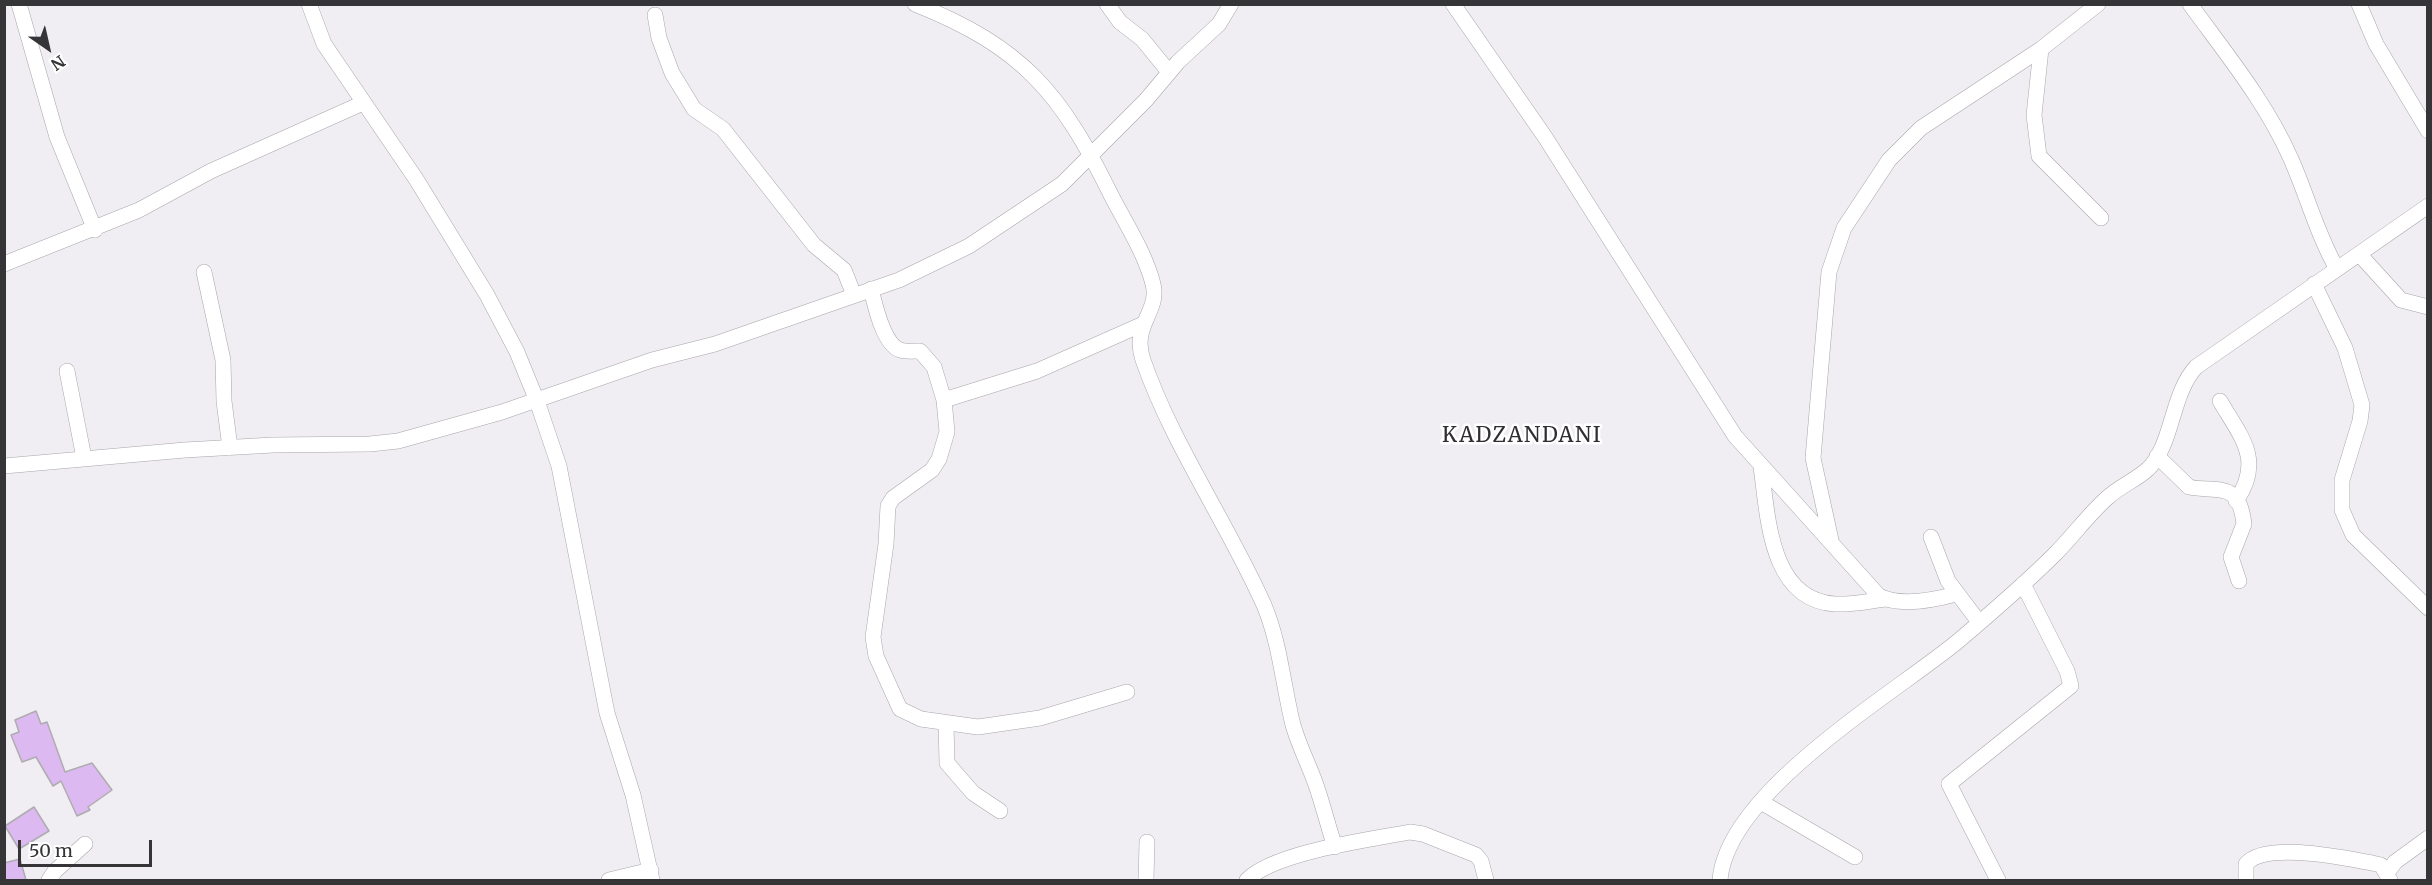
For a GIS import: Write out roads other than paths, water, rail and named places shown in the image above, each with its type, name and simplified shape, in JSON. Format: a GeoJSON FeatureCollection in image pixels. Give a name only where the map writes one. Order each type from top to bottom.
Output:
{"type":"FeatureCollection","features":[{"type":"Feature","properties":{"kind":"street"},"geometry":{"type":"LineString","coordinates":[[20,4],[57,136],[95,230]]}},
{"type":"Feature","properties":{"kind":"street"},"geometry":{"type":"LineString","coordinates":[[309,4],[324,44],[417,179],[487,295],[517,352],[537,401],[559,466],[607,713],[633,795],[652,875],[609,880]]}},
{"type":"Feature","properties":{"kind":"street"},"geometry":{"type":"LineString","coordinates":[[915,4],[960,23],[1020,62],[1062,105],[1093,154],[1145,262],[1153,285],[1155,298],[1139,334],[1143,361],[1184,451],[1264,606],[1282,665],[1300,750],[1316,784],[1335,847]]}},
{"type":"Feature","properties":{"kind":"street"},"geometry":{"type":"LineString","coordinates":[[1107,4],[1120,22],[1142,39],[1170,72]]}},
{"type":"Feature","properties":{"kind":"street"},"geometry":{"type":"LineString","coordinates":[[4,466],[230,448],[370,444],[398,441],[537,401],[925,269],[1008,223],[1062,184],[1219,24],[1231,4]]}},
{"type":"Feature","properties":{"kind":"street"},"geometry":{"type":"LineString","coordinates":[[1453,4],[1545,137],[1736,436],[1761,467],[1832,542],[1874,592],[1886,599]]}},
{"type":"Feature","properties":{"kind":"street"},"geometry":{"type":"LineString","coordinates":[[1832,542],[1813,458],[1829,272],[1844,228],[1889,160],[1921,128],[2041,49],[2098,4]]}},
{"type":"Feature","properties":{"kind":"street"},"geometry":{"type":"LineString","coordinates":[[2190,4],[2255,94],[2275,129],[2290,158],[2321,240],[2337,269]]}},
{"type":"Feature","properties":{"kind":"street"},"geometry":{"type":"LineString","coordinates":[[2359,4],[2376,44],[2427,131]]}},
{"type":"Feature","properties":{"kind":"street"},"geometry":{"type":"LineString","coordinates":[[655,15],[659,38],[672,73],[694,109],[723,129],[814,245],[844,270],[854,295]]}},
{"type":"Feature","properties":{"kind":"street"},"geometry":{"type":"LineString","coordinates":[[2041,49],[2034,115],[2038,156],[2101,218]]}},
{"type":"Feature","properties":{"kind":"street"},"geometry":{"type":"LineString","coordinates":[[4,264],[95,230],[139,210],[211,171],[363,103]]}},
{"type":"Feature","properties":{"kind":"street"},"geometry":{"type":"LineString","coordinates":[[1720,880],[1724,855],[1761,802],[1799,764],[1979,622],[2023,584],[2109,496],[2148,469],[2157,456],[2191,372],[2427,206]]}},
{"type":"Feature","properties":{"kind":"street"},"geometry":{"type":"LineString","coordinates":[[2360,255],[2401,300],[2427,308]]}},
{"type":"Feature","properties":{"kind":"street"},"geometry":{"type":"LineString","coordinates":[[204,272],[223,360],[224,401],[230,448]]}},
{"type":"Feature","properties":{"kind":"street"},"geometry":{"type":"LineString","coordinates":[[2314,284],[2345,348],[2362,405],[2360,420],[2342,480],[2342,510],[2353,535],[2427,608]]}},
{"type":"Feature","properties":{"kind":"street"},"geometry":{"type":"LineString","coordinates":[[871,289],[878,316],[892,344],[899,350],[920,351],[934,367],[944,400],[947,432],[936,464],[910,488],[893,498],[888,506],[885,554],[873,637],[876,656],[900,709],[914,717],[946,724],[978,727],[1040,718],[1127,692]]}},
{"type":"Feature","properties":{"kind":"street"},"geometry":{"type":"LineString","coordinates":[[944,400],[1037,371],[1143,324]]}},
{"type":"Feature","properties":{"kind":"street"},"geometry":{"type":"LineString","coordinates":[[67,372],[84,458]]}},
{"type":"Feature","properties":{"kind":"street"},"geometry":{"type":"LineString","coordinates":[[2220,401],[2250,457],[2250,471],[2236,501]]}},
{"type":"Feature","properties":{"kind":"street"},"geometry":{"type":"LineString","coordinates":[[2157,456],[2189,487],[2228,490],[2236,501],[2244,524],[2231,557],[2239,581]]}},
{"type":"Feature","properties":{"kind":"street"},"geometry":{"type":"LineString","coordinates":[[1761,467],[1775,552],[1788,579],[1813,597],[1833,604],[1886,599],[1930,600],[1956,594]]}},
{"type":"Feature","properties":{"kind":"street"},"geometry":{"type":"LineString","coordinates":[[1931,537],[1942,571],[1956,594],[1979,622]]}},
{"type":"Feature","properties":{"kind":"street"},"geometry":{"type":"LineString","coordinates":[[1998,880],[1949,784],[2071,686],[2067,671],[2023,584]]}},
{"type":"Feature","properties":{"kind":"street"},"geometry":{"type":"LineString","coordinates":[[946,724],[947,763],[973,794],[1000,811]]}},
{"type":"Feature","properties":{"kind":"street"},"geometry":{"type":"LineString","coordinates":[[1761,802],[1856,857]]}},
{"type":"Feature","properties":{"kind":"street"},"geometry":{"type":"LineString","coordinates":[[1247,880],[1262,870],[1295,857],[1410,832],[1423,834],[1476,855],[1481,861],[1486,880]]}},
{"type":"Feature","properties":{"kind":"street"},"geometry":{"type":"LineString","coordinates":[[2246,880],[2246,864],[2253,857],[2263,853],[2317,854],[2377,864],[2388,877],[2396,862],[2427,838]]}},
{"type":"Feature","properties":{"kind":"street"},"geometry":{"type":"LineString","coordinates":[[1146,880],[1147,842]]}},
{"type":"Feature","properties":{"kind":"street"},"geometry":{"type":"LineString","coordinates":[[49,880],[55,871],[85,844]]}},
{"type":"Feature","properties":{"kind":"district","name":"KADZANDANI"},"geometry":{"type":"Point","coordinates":[1522,436]}}]}
